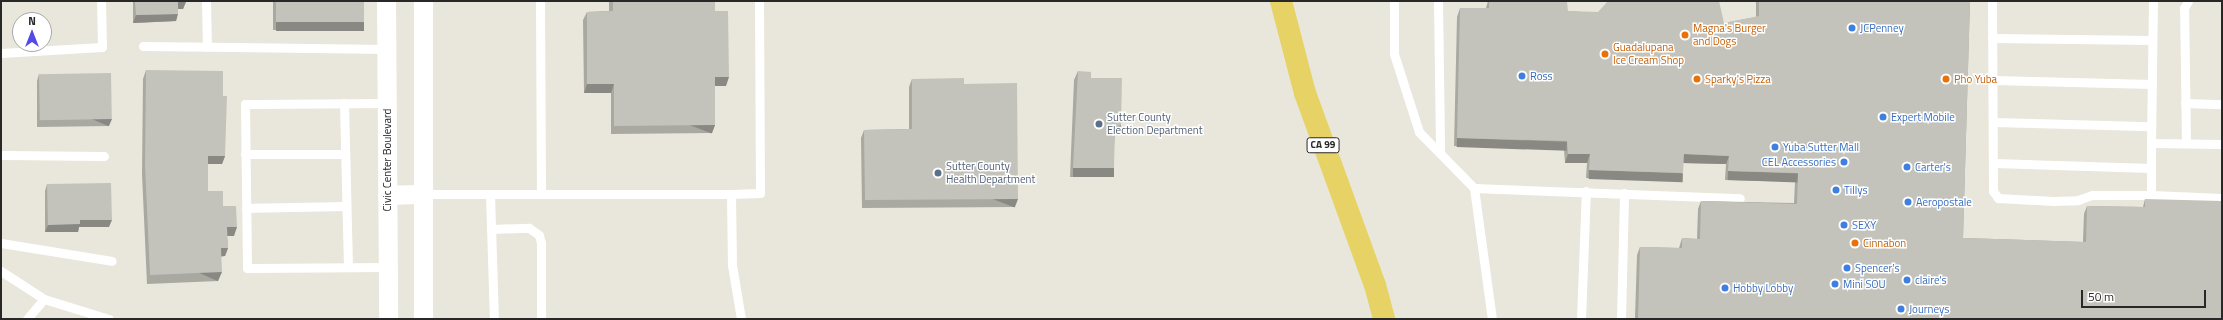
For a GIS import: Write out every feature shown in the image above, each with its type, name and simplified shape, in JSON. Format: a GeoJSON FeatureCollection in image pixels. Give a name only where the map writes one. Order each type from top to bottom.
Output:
{"type":"FeatureCollection","features":[{"type":"Feature","properties":{"kind":"highway","name":"CA 99"},"geometry":{"type":"LineString","coordinates":[[1281,1],[1290,45],[1305,93],[1375,285],[1384,319]]}},
{"type":"Feature","properties":{"kind":"street","name":"Civic Center Boulevard"},"geometry":{"type":"LineString","coordinates":[[386,1],[388,319]]}},
{"type":"Feature","properties":{"kind":"street"},"geometry":{"type":"LineString","coordinates":[[422,1],[424,319]]}},
{"type":"Feature","properties":{"kind":"street"},"geometry":{"type":"LineString","coordinates":[[387,195],[423,194]]}},
{"type":"Feature","properties":{"kind":"lane"},"geometry":{"type":"LineString","coordinates":[[1,53],[102,47],[102,1]]}},
{"type":"Feature","properties":{"kind":"lane"},"geometry":{"type":"LineString","coordinates":[[206,1],[207,47]]}},
{"type":"Feature","properties":{"kind":"lane"},"geometry":{"type":"LineString","coordinates":[[540,1],[541,194]]}},
{"type":"Feature","properties":{"kind":"lane"},"geometry":{"type":"LineString","coordinates":[[423,194],[760,193],[759,1]]}},
{"type":"Feature","properties":{"kind":"lane"},"geometry":{"type":"LineString","coordinates":[[1394,1],[1394,54],[1419,132],[1474,188],[1492,319]]}},
{"type":"Feature","properties":{"kind":"lane"},"geometry":{"type":"LineString","coordinates":[[1438,1],[1440,153]]}},
{"type":"Feature","properties":{"kind":"lane"},"geometry":{"type":"LineString","coordinates":[[1992,1],[1993,191],[1998,198],[2054,202],[2078,200],[2092,194],[2222,198]]}},
{"type":"Feature","properties":{"kind":"lane"},"geometry":{"type":"LineString","coordinates":[[2151,195],[2153,1]]}},
{"type":"Feature","properties":{"kind":"lane"},"geometry":{"type":"LineString","coordinates":[[2186,143],[2184,8],[2188,1]]}},
{"type":"Feature","properties":{"kind":"lane"},"geometry":{"type":"LineString","coordinates":[[1992,38],[2152,40]]}},
{"type":"Feature","properties":{"kind":"lane"},"geometry":{"type":"LineString","coordinates":[[143,46],[386,49]]}},
{"type":"Feature","properties":{"kind":"lane"},"geometry":{"type":"LineString","coordinates":[[1993,80],[2152,84]]}},
{"type":"Feature","properties":{"kind":"lane"},"geometry":{"type":"LineString","coordinates":[[344,103],[348,267]]}},
{"type":"Feature","properties":{"kind":"lane"},"geometry":{"type":"LineString","coordinates":[[387,103],[245,104],[247,268],[387,267]]}},
{"type":"Feature","properties":{"kind":"lane"},"geometry":{"type":"LineString","coordinates":[[2185,103],[2222,104]]}},
{"type":"Feature","properties":{"kind":"lane"},"geometry":{"type":"LineString","coordinates":[[1993,122],[2152,126]]}},
{"type":"Feature","properties":{"kind":"lane"},"geometry":{"type":"LineString","coordinates":[[2151,143],[2222,144]]}},
{"type":"Feature","properties":{"kind":"lane"},"geometry":{"type":"LineString","coordinates":[[245,154],[345,154]]}},
{"type":"Feature","properties":{"kind":"lane"},"geometry":{"type":"LineString","coordinates":[[1,155],[104,156]]}},
{"type":"Feature","properties":{"kind":"lane"},"geometry":{"type":"LineString","coordinates":[[1993,163],[2151,168]]}},
{"type":"Feature","properties":{"kind":"lane"},"geometry":{"type":"LineString","coordinates":[[1474,188],[1740,198]]}},
{"type":"Feature","properties":{"kind":"lane"},"geometry":{"type":"LineString","coordinates":[[1581,319],[1586,192]]}},
{"type":"Feature","properties":{"kind":"lane"},"geometry":{"type":"LineString","coordinates":[[1621,319],[1624,193]]}},
{"type":"Feature","properties":{"kind":"lane"},"geometry":{"type":"LineString","coordinates":[[490,194],[494,319]]}},
{"type":"Feature","properties":{"kind":"lane"},"geometry":{"type":"LineString","coordinates":[[731,194],[732,265],[742,319]]}},
{"type":"Feature","properties":{"kind":"lane"},"geometry":{"type":"LineString","coordinates":[[246,208],[346,206]]}},
{"type":"Feature","properties":{"kind":"lane"},"geometry":{"type":"LineString","coordinates":[[491,229],[529,228],[539,235],[541,243],[540,319]]}},
{"type":"Feature","properties":{"kind":"lane"},"geometry":{"type":"LineString","coordinates":[[1,243],[112,261]]}},
{"type":"Feature","properties":{"kind":"lane"},"geometry":{"type":"LineString","coordinates":[[1,271],[44,298],[109,319]]}},
{"type":"Feature","properties":{"kind":"lane"},"geometry":{"type":"LineString","coordinates":[[27,319],[44,298]]}},
{"type":"Feature","properties":{"kind":"building"},"geometry":{"type":"Polygon","coordinates":[[[135,1],[186,2],[178,2],[178,14],[136,15],[135,1]]]}},
{"type":"Feature","properties":{"kind":"building"},"geometry":{"type":"Polygon","coordinates":[[[276,1],[364,1],[364,22],[276,22],[276,1]]]}},
{"type":"Feature","properties":{"kind":"building"},"geometry":{"type":"Polygon","coordinates":[[[613,1],[715,1],[715,11],[728,11],[729,77],[715,77],[715,125],[614,126],[614,84],[587,84],[587,12],[613,11],[613,1]]]}},
{"type":"Feature","properties":{"kind":"building"},"geometry":{"type":"Polygon","coordinates":[[[1489,1],[1567,2],[1568,11],[1598,12],[1608,1],[1719,1],[1724,23],[1759,16],[1759,1],[1970,1],[1963,238],[2086,242],[2087,206],[2145,207],[2145,199],[2222,201],[2222,319],[1638,319],[1640,247],[1682,248],[1682,238],[1700,239],[1701,201],[1797,204],[1798,173],[1728,171],[1729,156],[1684,154],[1683,173],[1589,170],[1590,154],[1568,154],[1567,141],[1457,138],[1460,8],[1489,8],[1489,1]]]}},
{"type":"Feature","properties":{"kind":"building"},"geometry":{"type":"Polygon","coordinates":[[[146,70],[223,71],[223,96],[227,96],[225,156],[208,156],[208,191],[223,191],[223,206],[236,206],[237,227],[227,227],[228,248],[221,248],[222,272],[150,275],[145,165],[146,70]]]}},
{"type":"Feature","properties":{"kind":"building","name":"Sutter County Election Department"},"geometry":{"type":"Polygon","coordinates":[[[1078,71],[1091,72],[1091,78],[1122,78],[1121,125],[1115,127],[1114,168],[1073,168],[1078,71]]]}},
{"type":"Feature","properties":{"kind":"building"},"geometry":{"type":"Polygon","coordinates":[[[111,73],[112,119],[40,120],[39,74],[111,73]]]}},
{"type":"Feature","properties":{"kind":"building","name":"Sutter County Health Department"},"geometry":{"type":"Polygon","coordinates":[[[964,78],[964,84],[1017,83],[1018,199],[865,200],[864,130],[912,129],[912,79],[964,78]]]}},
{"type":"Feature","properties":{"kind":"building"},"geometry":{"type":"Polygon","coordinates":[[[111,183],[112,220],[80,220],[80,224],[48,225],[47,184],[111,183]]]}},
{"type":"Feature","properties":{"kind":"place","name":"JCPenney"},"geometry":{"type":"Point","coordinates":[1852,28]}},
{"type":"Feature","properties":{"kind":"place","name":"Magna's Burger and Dogs"},"geometry":{"type":"Point","coordinates":[1685,35]}},
{"type":"Feature","properties":{"kind":"place","name":"Guadalupana Ice Cream Shop"},"geometry":{"type":"Point","coordinates":[1605,54]}},
{"type":"Feature","properties":{"kind":"place","name":"Ross"},"geometry":{"type":"Point","coordinates":[1522,76]}},
{"type":"Feature","properties":{"kind":"place","name":"Sparky's Pizza"},"geometry":{"type":"Point","coordinates":[1697,79]}},
{"type":"Feature","properties":{"kind":"place","name":"Pho Yuba"},"geometry":{"type":"Point","coordinates":[1946,79]}},
{"type":"Feature","properties":{"kind":"place","name":"Expert Mobile"},"geometry":{"type":"Point","coordinates":[1883,117]}},
{"type":"Feature","properties":{"kind":"place","name":"Sutter County Election Department"},"geometry":{"type":"Point","coordinates":[1099,124]}},
{"type":"Feature","properties":{"kind":"place","name":"Yuba Sutter Mall"},"geometry":{"type":"Point","coordinates":[1775,147]}},
{"type":"Feature","properties":{"kind":"place","name":"CEL Accessories"},"geometry":{"type":"Point","coordinates":[1844,162]}},
{"type":"Feature","properties":{"kind":"place","name":"Carter's"},"geometry":{"type":"Point","coordinates":[1907,167]}},
{"type":"Feature","properties":{"kind":"place","name":"Sutter County Health Department"},"geometry":{"type":"Point","coordinates":[938,173]}},
{"type":"Feature","properties":{"kind":"place","name":"Tillys"},"geometry":{"type":"Point","coordinates":[1836,190]}},
{"type":"Feature","properties":{"kind":"place","name":"Aeropostale"},"geometry":{"type":"Point","coordinates":[1908,202]}},
{"type":"Feature","properties":{"kind":"place","name":"SEXY"},"geometry":{"type":"Point","coordinates":[1844,225]}},
{"type":"Feature","properties":{"kind":"place","name":"Cinnabon"},"geometry":{"type":"Point","coordinates":[1855,243]}},
{"type":"Feature","properties":{"kind":"place","name":"Spencer's"},"geometry":{"type":"Point","coordinates":[1847,268]}},
{"type":"Feature","properties":{"kind":"place","name":"claire's"},"geometry":{"type":"Point","coordinates":[1907,280]}},
{"type":"Feature","properties":{"kind":"place","name":"Mini SOU"},"geometry":{"type":"Point","coordinates":[1835,284]}},
{"type":"Feature","properties":{"kind":"place","name":"Hobby Lobby"},"geometry":{"type":"Point","coordinates":[1725,288]}},
{"type":"Feature","properties":{"kind":"place","name":"Journeys"},"geometry":{"type":"Point","coordinates":[1901,309]}}]}
